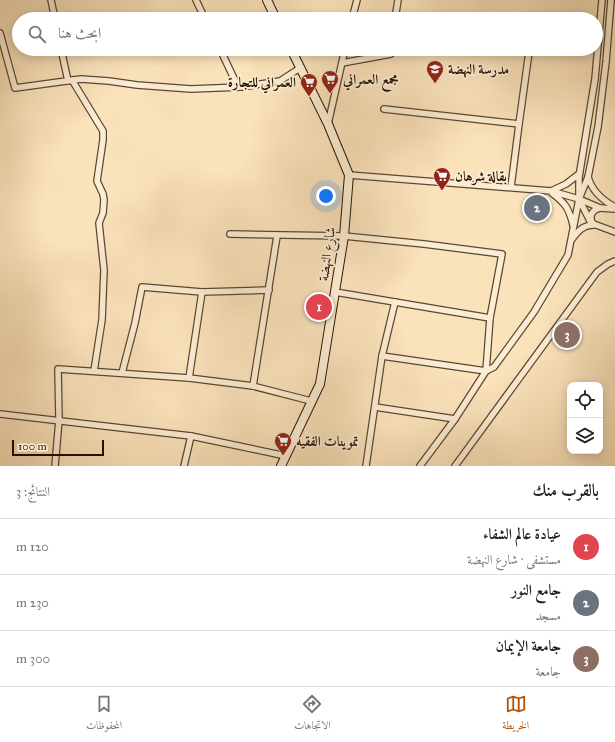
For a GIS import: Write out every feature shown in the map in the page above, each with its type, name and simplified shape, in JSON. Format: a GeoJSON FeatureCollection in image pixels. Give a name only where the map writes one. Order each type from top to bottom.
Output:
{"type":"FeatureCollection","features":[{"type":"Feature","properties":{"kind":"street"},"geometry":{"type":"LineString","coordinates":[[51,0],[54,12]]}},
{"type":"Feature","properties":{"kind":"street"},"geometry":{"type":"LineString","coordinates":[[196,0],[202,12]]}},
{"type":"Feature","properties":{"kind":"street"},"geometry":{"type":"LineString","coordinates":[[267,0],[273,12]]}},
{"type":"Feature","properties":{"kind":"street"},"geometry":{"type":"LineString","coordinates":[[354,12],[357,0]]}},
{"type":"Feature","properties":{"kind":"street"},"geometry":{"type":"LineString","coordinates":[[397,12],[398,0]]}},
{"type":"Feature","properties":{"kind":"street"},"geometry":{"type":"LineString","coordinates":[[382,356],[486,371],[494,367],[534,312],[568,255],[579,199],[587,179],[602,105],[612,2],[601,2],[600,12]]}},
{"type":"Feature","properties":{"kind":"street"},"geometry":{"type":"LineString","coordinates":[[0,33],[15,88],[81,79],[191,89],[238,87],[280,81],[300,68]]}},
{"type":"Feature","properties":{"kind":"street"},"geometry":{"type":"LineString","coordinates":[[63,56],[70,81],[103,131],[97,181],[104,200],[103,212],[99,223],[104,270],[102,320],[94,371]]}},
{"type":"Feature","properties":{"kind":"street"},"geometry":{"type":"LineString","coordinates":[[223,56],[238,87]]}},
{"type":"Feature","properties":{"kind":"street","name":"شارع النهضة"},"geometry":{"type":"LineString","coordinates":[[281,466],[320,384],[344,236],[349,174],[328,124],[294,56]]}},
{"type":"Feature","properties":{"kind":"street"},"geometry":{"type":"LineString","coordinates":[[328,124],[344,56]]}},
{"type":"Feature","properties":{"kind":"street"},"geometry":{"type":"LineString","coordinates":[[342,63],[380,56]]}},
{"type":"Feature","properties":{"kind":"street"},"geometry":{"type":"LineString","coordinates":[[511,187],[528,56]]}},
{"type":"Feature","properties":{"kind":"street"},"geometry":{"type":"LineString","coordinates":[[594,225],[588,218],[579,199],[579,176],[590,117],[597,56]]}},
{"type":"Feature","properties":{"kind":"street"},"geometry":{"type":"LineString","coordinates":[[384,109],[519,124]]}},
{"type":"Feature","properties":{"kind":"street"},"geometry":{"type":"LineString","coordinates":[[349,174],[551,191],[579,199],[600,208],[615,208]]}},
{"type":"Feature","properties":{"kind":"street"},"geometry":{"type":"LineString","coordinates":[[579,176],[582,182],[587,179]]}},
{"type":"Feature","properties":{"kind":"street"},"geometry":{"type":"LineString","coordinates":[[551,191],[579,176]]}},
{"type":"Feature","properties":{"kind":"street"},"geometry":{"type":"LineString","coordinates":[[587,179],[595,192],[615,208]]}},
{"type":"Feature","properties":{"kind":"street"},"geometry":{"type":"LineString","coordinates":[[551,191],[566,205],[570,212],[573,227]]}},
{"type":"Feature","properties":{"kind":"street"},"geometry":{"type":"LineString","coordinates":[[594,225],[591,220],[591,214],[600,208]]}},
{"type":"Feature","properties":{"kind":"street"},"geometry":{"type":"LineString","coordinates":[[572,239],[587,225],[594,225],[615,232]]}},
{"type":"Feature","properties":{"kind":"street"},"geometry":{"type":"LineString","coordinates":[[230,234],[344,236],[502,254],[490,318],[486,371],[455,420],[420,466]]}},
{"type":"Feature","properties":{"kind":"street"},"geometry":{"type":"LineString","coordinates":[[253,386],[277,236]]}},
{"type":"Feature","properties":{"kind":"street"},"geometry":{"type":"LineString","coordinates":[[455,466],[597,272],[615,261]]}},
{"type":"Feature","properties":{"kind":"street"},"geometry":{"type":"LineString","coordinates":[[122,373],[135,323],[142,287],[202,292],[269,290]]}},
{"type":"Feature","properties":{"kind":"street"},"geometry":{"type":"LineString","coordinates":[[189,378],[202,292]]}},
{"type":"Feature","properties":{"kind":"street"},"geometry":{"type":"LineString","coordinates":[[335,292],[490,318]]}},
{"type":"Feature","properties":{"kind":"street"},"geometry":{"type":"LineString","coordinates":[[366,466],[382,356],[395,302]]}},
{"type":"Feature","properties":{"kind":"street"},"geometry":{"type":"LineString","coordinates":[[55,466],[59,420],[58,369],[189,378],[253,386],[311,401]]}},
{"type":"Feature","properties":{"kind":"street"},"geometry":{"type":"LineString","coordinates":[[375,407],[455,420]]}},
{"type":"Feature","properties":{"kind":"street"},"geometry":{"type":"LineString","coordinates":[[0,414],[190,436],[286,456]]}},
{"type":"Feature","properties":{"kind":"street"},"geometry":{"type":"LineString","coordinates":[[184,466],[190,436]]}},
{"type":"Feature","properties":{"kind":"place","name":"مدرسة النهضة"},"geometry":{"type":"Point","coordinates":[435,84]}},
{"type":"Feature","properties":{"kind":"place","name":"مجمع العمراني"},"geometry":{"type":"Point","coordinates":[330,94]}},
{"type":"Feature","properties":{"kind":"place","name":"العمراني للتجارة"},"geometry":{"type":"Point","coordinates":[309,97]}},
{"type":"Feature","properties":{"kind":"place","name":"بقالة شرهان"},"geometry":{"type":"Point","coordinates":[442,191]}},
{"type":"Feature","properties":{"kind":"place","name":"جامع النور"},"geometry":{"type":"Point","coordinates":[537,208]}},
{"type":"Feature","properties":{"kind":"place","name":"عيادة عالم الشفاء"},"geometry":{"type":"Point","coordinates":[319,307]}},
{"type":"Feature","properties":{"kind":"place","name":"جامعة الإيمان"},"geometry":{"type":"Point","coordinates":[567,335]}},
{"type":"Feature","properties":{"kind":"place","name":"تموينات الفقيه"},"geometry":{"type":"Point","coordinates":[283,456]}}]}
